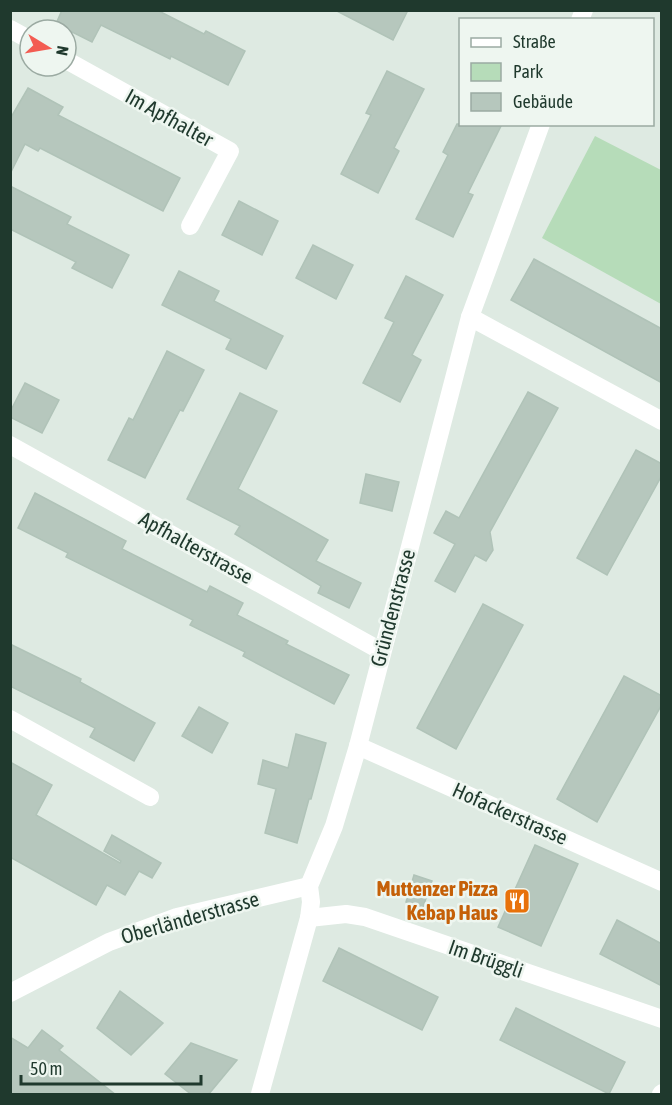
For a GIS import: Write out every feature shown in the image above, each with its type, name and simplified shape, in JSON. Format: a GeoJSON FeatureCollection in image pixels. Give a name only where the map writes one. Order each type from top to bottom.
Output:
{"type":"FeatureCollection","features":[{"type":"Feature","properties":{"kind":"street","name":"Im Apfhalter"},"geometry":{"type":"LineString","coordinates":[[78,67],[230,151],[190,226]]}},
{"type":"Feature","properties":{"kind":"street","name":"Gründenstrasse"},"geometry":{"type":"LineString","coordinates":[[260,1095],[309,918],[311,902],[309,886],[334,826],[358,746],[470,317],[540,126]]}},
{"type":"Feature","properties":{"kind":"street"},"geometry":{"type":"LineString","coordinates":[[470,317],[662,421]]}},
{"type":"Feature","properties":{"kind":"street","name":"Apfhalterstrasse"},"geometry":{"type":"LineString","coordinates":[[10,445],[381,651]]}},
{"type":"Feature","properties":{"kind":"street"},"geometry":{"type":"LineString","coordinates":[[10,719],[150,797]]}},
{"type":"Feature","properties":{"kind":"street","name":"Hofackerstrasse"},"geometry":{"type":"LineString","coordinates":[[358,746],[662,882]]}},
{"type":"Feature","properties":{"kind":"street","name":"Oberländerstrasse"},"geometry":{"type":"LineString","coordinates":[[10,993],[119,938],[177,917],[309,886]]}},
{"type":"Feature","properties":{"kind":"street","name":"Im Brüggli"},"geometry":{"type":"LineString","coordinates":[[309,918],[346,914],[364,917],[662,1019]]}},
{"type":"Feature","properties":{"kind":"green space"},"geometry":{"type":"Polygon","coordinates":[[[595,136],[661,170],[661,304],[542,238],[595,136]]]}},
{"type":"Feature","properties":{"kind":"building"},"geometry":{"type":"Polygon","coordinates":[[[62,10],[157,10],[204,34],[206,31],[245,51],[228,85],[171,56],[170,59],[101,25],[92,42],[78,35],[78,18],[59,18],[62,10]]]}},
{"type":"Feature","properties":{"kind":"building"},"geometry":{"type":"Polygon","coordinates":[[[335,10],[408,10],[393,40],[335,10]]]}},
{"type":"Feature","properties":{"kind":"building"},"geometry":{"type":"Polygon","coordinates":[[[387,71],[424,89],[394,148],[399,151],[378,193],[341,174],[371,115],[366,113],[387,71]]]}},
{"type":"Feature","properties":{"kind":"building"},"geometry":{"type":"Polygon","coordinates":[[[28,88],[63,107],[58,115],[180,178],[163,211],[40,148],[38,151],[25,144],[10,174],[10,119],[28,88]]]}},
{"type":"Feature","properties":{"kind":"building"},"geometry":{"type":"Polygon","coordinates":[[[457,124],[459,126],[501,126],[468,193],[473,195],[453,237],[416,219],[448,155],[443,152],[457,124]]]}},
{"type":"Feature","properties":{"kind":"building"},"geometry":{"type":"Polygon","coordinates":[[[10,186],[71,217],[67,224],[129,255],[112,288],[72,268],[76,262],[10,229],[10,186]]]}},
{"type":"Feature","properties":{"kind":"building"},"geometry":{"type":"Polygon","coordinates":[[[239,201],[278,221],[262,255],[222,235],[239,201]]]}},
{"type":"Feature","properties":{"kind":"building"},"geometry":{"type":"Polygon","coordinates":[[[313,245],[353,265],[336,299],[296,278],[313,245]]]}},
{"type":"Feature","properties":{"kind":"building"},"geometry":{"type":"Polygon","coordinates":[[[534,259],[662,329],[662,383],[511,300],[534,259]]]}},
{"type":"Feature","properties":{"kind":"building"},"geometry":{"type":"Polygon","coordinates":[[[179,271],[219,291],[214,301],[283,336],[266,369],[226,349],[231,339],[162,305],[179,271]]]}},
{"type":"Feature","properties":{"kind":"building"},"geometry":{"type":"Polygon","coordinates":[[[406,276],[443,295],[412,355],[421,360],[400,402],[363,383],[394,322],[385,318],[406,276]]]}},
{"type":"Feature","properties":{"kind":"building"},"geometry":{"type":"Polygon","coordinates":[[[167,351],[204,370],[183,411],[180,410],[145,478],[108,460],[129,418],[133,420],[167,351]]]}},
{"type":"Feature","properties":{"kind":"building"},"geometry":{"type":"Polygon","coordinates":[[[25,383],[59,400],[42,433],[10,417],[10,412],[25,383]]]}},
{"type":"Feature","properties":{"kind":"building"},"geometry":{"type":"Polygon","coordinates":[[[528,392],[558,408],[490,532],[493,550],[486,561],[475,555],[455,592],[435,581],[455,544],[434,533],[446,511],[459,518],[528,392]]]}},
{"type":"Feature","properties":{"kind":"building"},"geometry":{"type":"Polygon","coordinates":[[[240,393],[277,411],[238,489],[328,540],[316,561],[361,583],[349,608],[318,593],[321,586],[235,534],[240,526],[187,499],[240,393]]]}},
{"type":"Feature","properties":{"kind":"building"},"geometry":{"type":"Polygon","coordinates":[[[636,450],[662,464],[662,475],[607,575],[577,558],[636,450]]]}},
{"type":"Feature","properties":{"kind":"building"},"geometry":{"type":"Polygon","coordinates":[[[366,474],[399,482],[392,511],[360,503],[366,474]]]}},
{"type":"Feature","properties":{"kind":"building"},"geometry":{"type":"Polygon","coordinates":[[[35,493],[126,541],[122,549],[207,592],[210,586],[243,603],[237,615],[288,641],[286,644],[349,675],[334,704],[243,656],[245,652],[190,625],[193,620],[66,557],[68,553],[18,528],[35,493]]]}},
{"type":"Feature","properties":{"kind":"building"},"geometry":{"type":"Polygon","coordinates":[[[483,604],[523,625],[456,749],[417,728],[483,604]]]}},
{"type":"Feature","properties":{"kind":"building"},"geometry":{"type":"Polygon","coordinates":[[[10,644],[81,679],[80,682],[155,723],[134,761],[90,737],[95,728],[10,686],[10,644]]]}},
{"type":"Feature","properties":{"kind":"building"},"geometry":{"type":"Polygon","coordinates":[[[624,676],[662,696],[662,704],[597,822],[557,799],[624,676]]]}},
{"type":"Feature","properties":{"kind":"building"},"geometry":{"type":"Polygon","coordinates":[[[199,707],[228,723],[212,753],[182,736],[199,707]]]}},
{"type":"Feature","properties":{"kind":"building"},"geometry":{"type":"Polygon","coordinates":[[[296,734],[326,743],[297,843],[265,833],[276,789],[258,784],[263,760],[288,768],[296,734]]]}},
{"type":"Feature","properties":{"kind":"building"},"geometry":{"type":"Polygon","coordinates":[[[10,762],[52,785],[36,815],[120,863],[121,861],[104,851],[112,835],[161,863],[152,878],[139,871],[125,895],[107,885],[96,905],[10,857],[10,762]]]}},
{"type":"Feature","properties":{"kind":"building"},"geometry":{"type":"Polygon","coordinates":[[[535,845],[578,864],[541,946],[498,927],[535,845]]]}},
{"type":"Feature","properties":{"kind":"building"},"geometry":{"type":"Polygon","coordinates":[[[414,875],[432,881],[423,907],[406,902],[414,875]]]}},
{"type":"Feature","properties":{"kind":"building"},"geometry":{"type":"Polygon","coordinates":[[[617,920],[662,944],[662,986],[600,954],[617,920]]]}},
{"type":"Feature","properties":{"kind":"building"},"geometry":{"type":"Polygon","coordinates":[[[339,948],[438,997],[422,1030],[323,981],[339,948]]]}},
{"type":"Feature","properties":{"kind":"building"},"geometry":{"type":"Polygon","coordinates":[[[120,991],[163,1023],[131,1055],[97,1028],[120,991]]]}},
{"type":"Feature","properties":{"kind":"building"},"geometry":{"type":"Polygon","coordinates":[[[516,1008],[625,1062],[609,1094],[500,1040],[516,1008]]]}},
{"type":"Feature","properties":{"kind":"building"},"geometry":{"type":"Polygon","coordinates":[[[42,1030],[63,1046],[59,1050],[116,1095],[10,1095],[10,1037],[28,1048],[42,1030]]]}},
{"type":"Feature","properties":{"kind":"building"},"geometry":{"type":"Polygon","coordinates":[[[191,1043],[237,1060],[208,1095],[192,1095],[165,1074],[191,1043]]]}},
{"type":"Feature","properties":{"kind":"place","name":"Muttenzer Pizza Kebap Haus"},"geometry":{"type":"Point","coordinates":[517,901]}}]}
